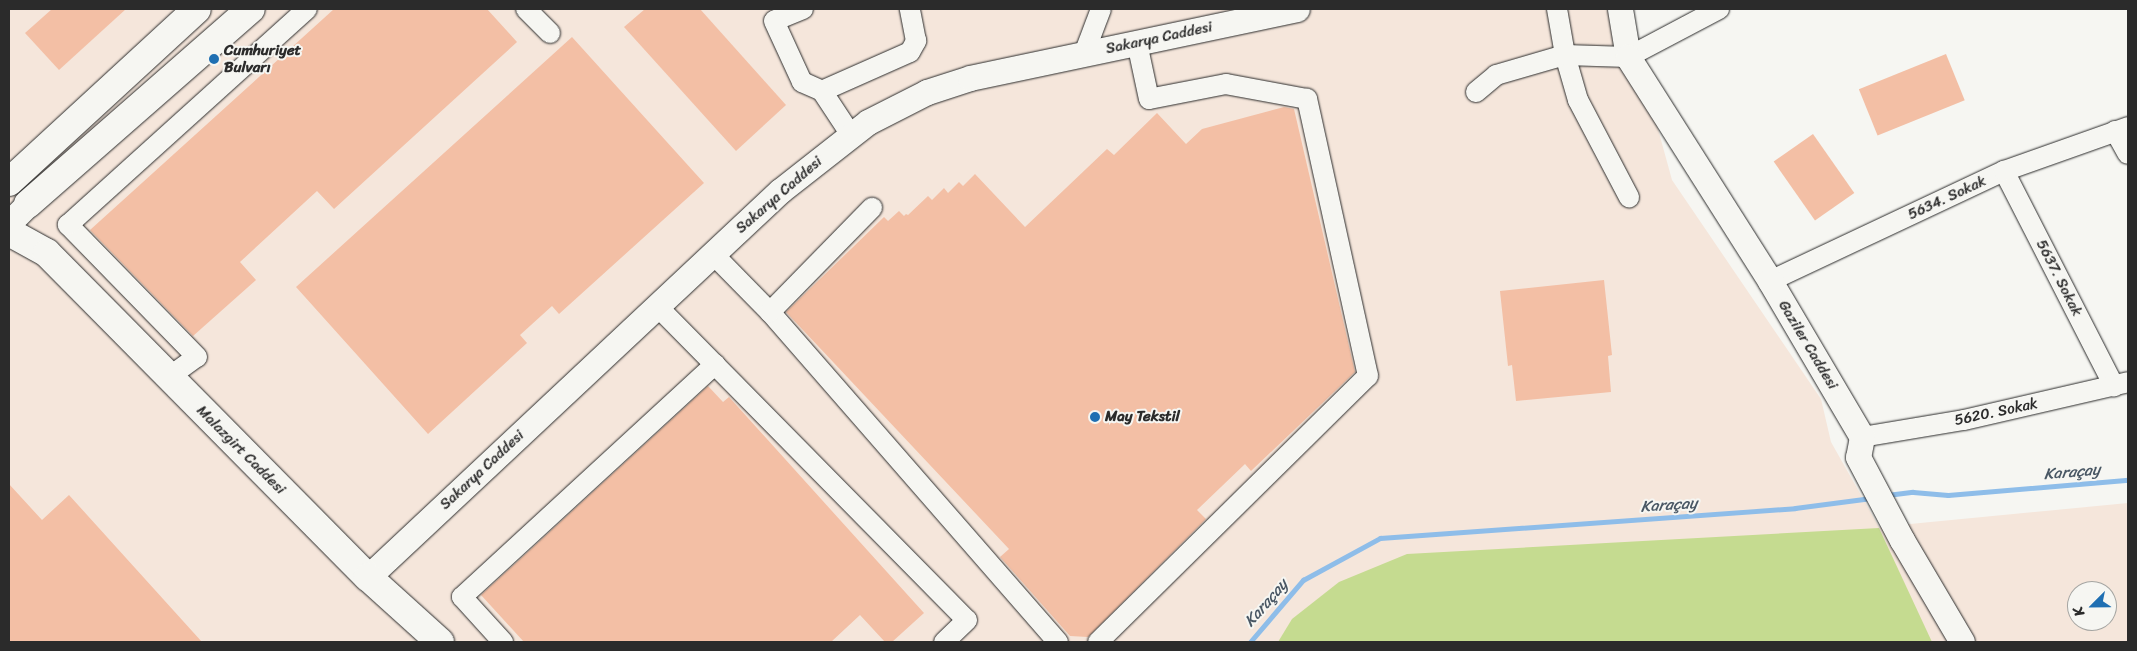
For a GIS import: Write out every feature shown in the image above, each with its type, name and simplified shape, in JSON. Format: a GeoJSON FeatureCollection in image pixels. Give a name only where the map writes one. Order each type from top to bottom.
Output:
{"type":"FeatureCollection","features":[{"type":"Feature","properties":{"kind":"main road"},"geometry":{"type":"LineString","coordinates":[[47,253],[28,204],[9,183],[197,9]]}},
{"type":"Feature","properties":{"kind":"main road"},"geometry":{"type":"LineString","coordinates":[[28,204],[251,9]]}},
{"type":"Feature","properties":{"kind":"main road"},"geometry":{"type":"LineString","coordinates":[[9,232],[47,253]]}},
{"type":"Feature","properties":{"kind":"main road","name":"Malazgirt Caddesi"},"geometry":{"type":"LineString","coordinates":[[47,253],[368,578],[440,642]]}},
{"type":"Feature","properties":{"kind":"street"},"geometry":{"type":"LineString","coordinates":[[169,377],[197,357],[68,225],[307,9]]}},
{"type":"Feature","properties":{"kind":"street"},"geometry":{"type":"LineString","coordinates":[[526,9],[550,34]]}},
{"type":"Feature","properties":{"kind":"street"},"geometry":{"type":"LineString","coordinates":[[803,9],[774,21],[802,82],[822,90],[851,135]]}},
{"type":"Feature","properties":{"kind":"street"},"geometry":{"type":"LineString","coordinates":[[822,90],[910,52],[916,41],[910,9]]}},
{"type":"Feature","properties":{"kind":"street"},"geometry":{"type":"LineString","coordinates":[[1084,54],[1101,9]]}},
{"type":"Feature","properties":{"kind":"street","name":"Sakarya Caddesi"},"geometry":{"type":"LineString","coordinates":[[368,578],[780,191],[868,122],[927,92],[970,78],[1297,9]]}},
{"type":"Feature","properties":{"kind":"street"},"geometry":{"type":"LineString","coordinates":[[1557,9],[1565,55],[1578,100],[1629,197]]}},
{"type":"Feature","properties":{"kind":"street"},"geometry":{"type":"LineString","coordinates":[[1620,9],[1628,57]]}},
{"type":"Feature","properties":{"kind":"street"},"geometry":{"type":"LineString","coordinates":[[1476,92],[1496,75],[1565,55],[1628,57],[1719,9]]}},
{"type":"Feature","properties":{"kind":"street"},"geometry":{"type":"LineString","coordinates":[[1098,642],[1368,376],[1307,99],[1226,84],[1149,99],[1137,42]]}},
{"type":"Feature","properties":{"kind":"street","name":"Gaziler Caddesi"},"geometry":{"type":"LineString","coordinates":[[1628,57],[1770,281],[1860,447],[1902,540],[1962,642]]}},
{"type":"Feature","properties":{"kind":"street"},"geometry":{"type":"LineString","coordinates":[[2122,129],[2128,154]]}},
{"type":"Feature","properties":{"kind":"street","name":"5634. Sokak"},"geometry":{"type":"LineString","coordinates":[[1770,281],[2004,171],[2122,129]]}},
{"type":"Feature","properties":{"kind":"street","name":"5637. Sokak"},"geometry":{"type":"LineString","coordinates":[[2004,171],[2121,384]]}},
{"type":"Feature","properties":{"kind":"street"},"geometry":{"type":"LineString","coordinates":[[9,222],[28,204]]}},
{"type":"Feature","properties":{"kind":"street"},"geometry":{"type":"LineString","coordinates":[[770,312],[872,208]]}},
{"type":"Feature","properties":{"kind":"street"},"geometry":{"type":"LineString","coordinates":[[713,254],[770,312],[1058,642]]}},
{"type":"Feature","properties":{"kind":"street"},"geometry":{"type":"LineString","coordinates":[[657,306],[967,620],[944,642]]}},
{"type":"Feature","properties":{"kind":"street"},"geometry":{"type":"LineString","coordinates":[[502,642],[462,597],[715,364]]}},
{"type":"Feature","properties":{"kind":"street","name":"5620. Sokak"},"geometry":{"type":"LineString","coordinates":[[1860,447],[1964,420],[2121,384]]}},
{"type":"Feature","properties":{"kind":"shaded area"},"geometry":{"type":"Polygon","coordinates":[[[9,9],[1625,9],[1672,180],[1821,399],[1831,442],[1879,527],[2128,503],[2128,642],[9,642],[9,9]]]}},
{"type":"Feature","properties":{"kind":"green space"},"geometry":{"type":"Polygon","coordinates":[[[1879,528],[1932,642],[1278,642],[1292,619],[1339,582],[1407,554],[1879,528]]]}},
{"type":"Feature","properties":{"kind":"building"},"geometry":{"type":"Polygon","coordinates":[[[52,9],[126,9],[59,70],[25,33],[52,9]]]}},
{"type":"Feature","properties":{"kind":"building"},"geometry":{"type":"Polygon","coordinates":[[[334,9],[487,9],[517,42],[334,209],[317,191],[240,262],[256,280],[193,336],[90,230],[334,9]]]}},
{"type":"Feature","properties":{"kind":"building"},"geometry":{"type":"Polygon","coordinates":[[[645,9],[700,9],[786,105],[736,151],[624,27],[645,9]]]}},
{"type":"Feature","properties":{"kind":"building"},"geometry":{"type":"Polygon","coordinates":[[[572,37],[704,183],[559,314],[552,306],[520,335],[527,343],[428,434],[296,287],[572,37]]]}},
{"type":"Feature","properties":{"kind":"building"},"geometry":{"type":"Polygon","coordinates":[[[1946,54],[1965,100],[1878,136],[1859,89],[1946,54]]]}},
{"type":"Feature","properties":{"kind":"building","name":"May Tekstil"},"geometry":{"type":"Polygon","coordinates":[[[1284,107],[1294,109],[1355,372],[1251,471],[1245,464],[1197,510],[1206,519],[1088,637],[1070,636],[1000,557],[1009,549],[786,312],[884,217],[888,221],[899,211],[904,216],[908,215],[928,196],[932,200],[944,188],[948,193],[959,182],[963,186],[975,174],[1025,227],[1107,149],[1114,155],[1157,113],[1186,144],[1202,129],[1284,107]]]}},
{"type":"Feature","properties":{"kind":"building"},"geometry":{"type":"Polygon","coordinates":[[[1813,134],[1854,193],[1815,221],[1774,162],[1813,134]]]}},
{"type":"Feature","properties":{"kind":"building"},"geometry":{"type":"Polygon","coordinates":[[[1604,280],[1612,355],[1608,356],[1611,392],[1516,401],[1512,365],[1508,366],[1500,291],[1604,280]]]}},
{"type":"Feature","properties":{"kind":"building"},"geometry":{"type":"Polygon","coordinates":[[[708,386],[723,402],[729,397],[924,613],[892,642],[885,642],[860,615],[831,642],[524,642],[481,595],[708,386]]]}},
{"type":"Feature","properties":{"kind":"building"},"geometry":{"type":"Polygon","coordinates":[[[9,484],[42,520],[69,495],[202,642],[9,642],[9,484]]]}},
{"type":"Feature","properties":{"kind":"waterway","name":"Karaçay"},"geometry":{"type":"LineString","coordinates":[[1887,495],[1913,492],[1948,495],[2128,480]]}},
{"type":"Feature","properties":{"kind":"waterway","name":"Karaçay"},"geometry":{"type":"LineString","coordinates":[[1250,642],[1303,580],[1380,538],[1795,508],[1871,498]]}},
{"type":"Feature","properties":{"kind":"place","name":"Cumhuriyet Bulvarı"},"geometry":{"type":"Point","coordinates":[214,59]}},
{"type":"Feature","properties":{"kind":"place","name":"May Tekstil"},"geometry":{"type":"Point","coordinates":[1095,417]}}]}
